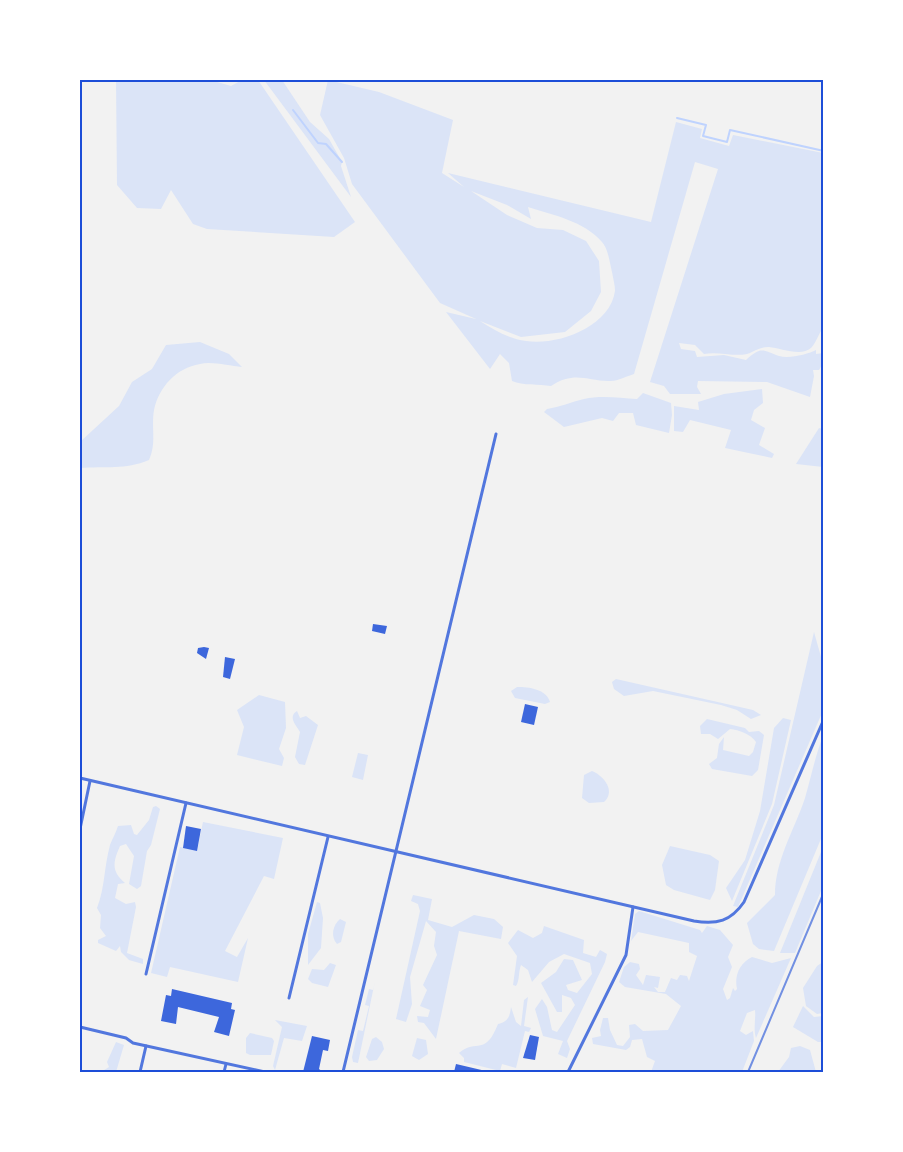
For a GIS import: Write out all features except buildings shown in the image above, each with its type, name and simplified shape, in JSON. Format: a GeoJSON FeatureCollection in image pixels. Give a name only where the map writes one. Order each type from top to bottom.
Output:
{"type":"FeatureCollection","features":[{"type":"Feature","properties":{"kind":"street"},"geometry":{"type":"LineString","coordinates":[[343,1072],[496,434]]}},
{"type":"Feature","properties":{"kind":"street"},"geometry":{"type":"LineString","coordinates":[[80,778],[694,921],[716,923],[734,916],[744,902],[824,719]]}},
{"type":"Feature","properties":{"kind":"street"},"geometry":{"type":"LineString","coordinates":[[80,829],[90,781]]}},
{"type":"Feature","properties":{"kind":"street"},"geometry":{"type":"LineString","coordinates":[[146,974],[186,803]]}},
{"type":"Feature","properties":{"kind":"street"},"geometry":{"type":"LineString","coordinates":[[289,998],[328,836]]}},
{"type":"Feature","properties":{"kind":"street"},"geometry":{"type":"LineString","coordinates":[[568,1072],[626,955],[633,907]]}},
{"type":"Feature","properties":{"kind":"street"},"geometry":{"type":"LineString","coordinates":[[80,1027],[146,1046],[265,1072]]}},
{"type":"Feature","properties":{"kind":"street"},"geometry":{"type":"LineString","coordinates":[[140,1072],[146,1046]]}},
{"type":"Feature","properties":{"kind":"street"},"geometry":{"type":"LineString","coordinates":[[224,1072],[226,1064]]}},
{"type":"Feature","properties":{"kind":"shaded area"},"geometry":{"type":"Polygon","coordinates":[[[116,80],[210,80],[231,86],[242,80],[258,80],[355,222],[334,237],[207,229],[193,224],[171,190],[161,209],[137,208],[117,185],[116,80]]]}},
{"type":"Feature","properties":{"kind":"shaded area"},"geometry":{"type":"Polygon","coordinates":[[[264,80],[282,80],[310,122],[329,139],[342,162],[341,166],[351,197],[264,80]]]}},
{"type":"Feature","properties":{"kind":"shaded area"},"geometry":{"type":"Polygon","coordinates":[[[328,80],[379,92],[453,120],[442,173],[464,187],[448,173],[651,222],[676,122],[702,129],[700,138],[729,146],[733,135],[823,153],[823,328],[813,346],[802,352],[769,347],[736,355],[704,354],[695,345],[679,343],[681,349],[695,351],[697,357],[724,355],[746,360],[762,350],[788,357],[816,350],[816,354],[823,353],[823,363],[819,370],[813,370],[810,397],[767,382],[698,381],[697,387],[701,394],[670,394],[664,386],[650,382],[718,169],[695,162],[634,374],[614,381],[575,378],[560,381],[551,386],[521,384],[512,381],[509,363],[500,354],[490,369],[446,312],[476,319],[440,303],[352,184],[344,158],[320,115],[328,80]],[[471,191],[507,215],[537,228],[563,230],[586,241],[599,261],[601,292],[591,311],[565,332],[521,337],[480,321],[514,338],[539,342],[566,337],[593,324],[611,304],[615,291],[610,261],[604,245],[595,235],[568,220],[528,207],[531,219],[507,205],[471,191]]]}},
{"type":"Feature","properties":{"kind":"shaded area"},"geometry":{"type":"Polygon","coordinates":[[[200,342],[229,354],[242,367],[215,363],[191,366],[176,374],[164,386],[154,410],[153,448],[149,460],[123,466],[80,468],[80,442],[119,406],[132,382],[152,369],[166,345],[200,342]]]}},
{"type":"Feature","properties":{"kind":"shaded area"},"geometry":{"type":"Polygon","coordinates":[[[762,389],[763,403],[754,410],[751,420],[765,428],[759,445],[774,454],[772,458],[725,448],[731,430],[690,420],[683,432],[674,431],[674,406],[699,410],[698,402],[724,394],[762,389]]]}},
{"type":"Feature","properties":{"kind":"shaded area"},"geometry":{"type":"Polygon","coordinates":[[[643,393],[671,403],[669,433],[636,425],[633,413],[619,413],[613,421],[602,418],[564,427],[544,412],[547,409],[584,399],[604,397],[637,399],[643,393]]]}},
{"type":"Feature","properties":{"kind":"shaded area"},"geometry":{"type":"Polygon","coordinates":[[[819,428],[823,429],[823,467],[796,464],[819,428]]]}},
{"type":"Feature","properties":{"kind":"shaded area"},"geometry":{"type":"Polygon","coordinates":[[[814,632],[823,664],[822,713],[738,907],[733,906],[774,805],[814,632]]]}},
{"type":"Feature","properties":{"kind":"shaded area"},"geometry":{"type":"Polygon","coordinates":[[[616,679],[753,710],[761,715],[751,719],[737,710],[721,705],[653,691],[624,696],[614,689],[612,682],[616,679]]]}},
{"type":"Feature","properties":{"kind":"shaded area"},"geometry":{"type":"Polygon","coordinates":[[[517,687],[532,688],[541,692],[550,702],[545,704],[515,698],[511,691],[517,687]]]}},
{"type":"Feature","properties":{"kind":"shaded area"},"geometry":{"type":"Polygon","coordinates":[[[259,695],[285,702],[286,728],[279,749],[284,758],[282,766],[237,755],[244,727],[237,710],[259,695]]]}},
{"type":"Feature","properties":{"kind":"shaded area"},"geometry":{"type":"Polygon","coordinates":[[[297,711],[300,718],[306,716],[318,725],[305,765],[299,764],[295,757],[300,732],[293,719],[297,711]]]}},
{"type":"Feature","properties":{"kind":"shaded area"},"geometry":{"type":"Polygon","coordinates":[[[783,718],[791,720],[772,804],[732,901],[726,888],[745,860],[760,811],[774,728],[783,718]]]}},
{"type":"Feature","properties":{"kind":"shaded area"},"geometry":{"type":"Polygon","coordinates":[[[707,719],[745,728],[749,732],[759,731],[764,735],[758,770],[752,776],[712,769],[709,764],[717,758],[719,744],[724,737],[723,750],[749,756],[756,742],[737,730],[730,729],[718,739],[710,734],[701,734],[700,726],[707,719]]]}},
{"type":"Feature","properties":{"kind":"shaded area"},"geometry":{"type":"Polygon","coordinates":[[[823,736],[823,834],[774,951],[759,949],[753,944],[747,923],[775,895],[778,870],[805,798],[823,736]]]}},
{"type":"Feature","properties":{"kind":"shaded area"},"geometry":{"type":"Polygon","coordinates":[[[358,753],[368,755],[363,780],[352,777],[358,753]]]}},
{"type":"Feature","properties":{"kind":"shaded area"},"geometry":{"type":"Polygon","coordinates":[[[592,771],[601,776],[609,789],[604,802],[589,803],[582,798],[584,775],[592,771]]]}},
{"type":"Feature","properties":{"kind":"shaded area"},"geometry":{"type":"Polygon","coordinates":[[[153,807],[160,809],[151,845],[147,851],[141,886],[137,889],[129,884],[134,856],[126,844],[120,846],[115,862],[115,870],[125,883],[118,884],[115,898],[126,904],[135,902],[136,907],[127,953],[143,959],[143,964],[129,960],[121,952],[120,946],[116,951],[98,943],[98,940],[106,936],[100,928],[101,915],[97,908],[110,845],[118,826],[131,825],[134,834],[137,835],[149,820],[153,807]]]}},
{"type":"Feature","properties":{"kind":"shaded area"},"geometry":{"type":"Polygon","coordinates":[[[203,822],[283,838],[274,879],[264,876],[225,951],[237,957],[248,938],[238,982],[170,967],[167,977],[151,973],[180,847],[197,850],[203,822]]]}},
{"type":"Feature","properties":{"kind":"shaded area"},"geometry":{"type":"Polygon","coordinates":[[[670,846],[710,855],[719,861],[715,890],[710,900],[674,890],[666,885],[662,865],[670,846]]]}},
{"type":"Feature","properties":{"kind":"shaded area"},"geometry":{"type":"Polygon","coordinates":[[[823,847],[823,886],[795,953],[780,953],[823,847]]]}},
{"type":"Feature","properties":{"kind":"shaded area"},"geometry":{"type":"Polygon","coordinates":[[[413,895],[432,899],[428,920],[452,927],[474,915],[494,919],[503,927],[501,939],[459,931],[436,1039],[424,1023],[418,1022],[417,1016],[428,1017],[430,1010],[420,1006],[427,990],[423,985],[437,955],[434,946],[436,932],[426,921],[410,977],[412,1004],[406,1022],[396,1019],[420,911],[418,904],[411,901],[413,895]]]}},
{"type":"Feature","properties":{"kind":"shaded area"},"geometry":{"type":"Polygon","coordinates":[[[317,902],[320,903],[323,918],[321,948],[308,965],[308,934],[317,902]]]}},
{"type":"Feature","properties":{"kind":"shaded area"},"geometry":{"type":"Polygon","coordinates":[[[639,911],[700,930],[702,933],[707,926],[720,930],[733,945],[728,957],[732,967],[723,989],[727,1000],[733,988],[735,991],[737,989],[737,974],[741,966],[752,957],[772,963],[791,958],[756,1038],[755,1010],[747,1013],[740,1031],[746,1035],[753,1031],[754,1041],[742,1072],[651,1072],[655,1061],[647,1057],[642,1039],[632,1040],[630,1047],[626,1050],[593,1044],[592,1038],[601,1036],[603,1018],[608,1018],[610,1030],[617,1045],[623,1046],[630,1037],[629,1025],[635,1024],[643,1031],[668,1030],[681,1006],[666,994],[625,987],[619,982],[624,967],[630,962],[639,964],[640,969],[636,975],[643,985],[646,975],[660,977],[658,988],[654,987],[658,992],[665,992],[671,978],[677,980],[680,975],[687,976],[689,981],[697,956],[689,952],[689,943],[638,932],[631,941],[635,914],[639,911]]]}},
{"type":"Feature","properties":{"kind":"shaded area"},"geometry":{"type":"Polygon","coordinates":[[[340,919],[346,922],[341,942],[337,944],[333,931],[340,919]]]}},
{"type":"Feature","properties":{"kind":"shaded area"},"geometry":{"type":"Polygon","coordinates":[[[544,926],[584,940],[583,953],[596,957],[600,950],[607,954],[567,1041],[570,1049],[567,1058],[558,1054],[563,1041],[543,1036],[535,1009],[542,999],[547,1007],[552,1030],[557,1032],[575,1005],[571,998],[562,995],[562,1012],[557,1012],[541,983],[556,972],[564,959],[573,960],[582,980],[566,985],[568,990],[577,993],[592,974],[590,963],[564,954],[549,962],[532,982],[528,970],[521,965],[517,984],[513,985],[517,956],[508,943],[518,930],[533,938],[542,933],[544,926]]]}},
{"type":"Feature","properties":{"kind":"shaded area"},"geometry":{"type":"Polygon","coordinates":[[[823,962],[823,1013],[817,1014],[806,1006],[803,988],[817,966],[823,962]]]}},
{"type":"Feature","properties":{"kind":"shaded area"},"geometry":{"type":"Polygon","coordinates":[[[330,963],[336,965],[328,987],[312,983],[308,979],[312,969],[324,970],[330,963]]]}},
{"type":"Feature","properties":{"kind":"shaded area"},"geometry":{"type":"Polygon","coordinates":[[[375,981],[358,1063],[353,1062],[358,1030],[363,1031],[369,1006],[365,1005],[369,989],[373,990],[375,981]]]}},
{"type":"Feature","properties":{"kind":"shaded area"},"geometry":{"type":"Polygon","coordinates":[[[528,997],[524,1026],[531,1028],[529,1032],[525,1031],[516,1068],[502,1064],[500,1071],[464,1062],[464,1058],[459,1053],[465,1049],[485,1044],[498,1024],[508,1018],[511,1007],[516,1022],[521,1026],[524,1000],[528,997]]]}},
{"type":"Feature","properties":{"kind":"shaded area"},"geometry":{"type":"Polygon","coordinates":[[[803,1006],[814,1017],[823,1016],[823,1042],[818,1042],[793,1027],[803,1006]]]}},
{"type":"Feature","properties":{"kind":"shaded area"},"geometry":{"type":"Polygon","coordinates":[[[275,1020],[307,1026],[302,1041],[284,1038],[275,1070],[273,1066],[282,1027],[275,1020]]]}},
{"type":"Feature","properties":{"kind":"shaded area"},"geometry":{"type":"Polygon","coordinates":[[[250,1033],[272,1038],[274,1041],[271,1055],[246,1053],[246,1038],[250,1033]]]}},
{"type":"Feature","properties":{"kind":"shaded area"},"geometry":{"type":"Polygon","coordinates":[[[376,1037],[382,1042],[384,1049],[377,1060],[369,1061],[366,1057],[372,1039],[376,1037]]]}},
{"type":"Feature","properties":{"kind":"shaded area"},"geometry":{"type":"Polygon","coordinates":[[[417,1038],[426,1040],[428,1054],[419,1060],[412,1056],[417,1038]]]}},
{"type":"Feature","properties":{"kind":"shaded area"},"geometry":{"type":"Polygon","coordinates":[[[116,1042],[124,1045],[116,1072],[101,1072],[109,1067],[107,1062],[116,1042]]]}},
{"type":"Feature","properties":{"kind":"shaded area"},"geometry":{"type":"Polygon","coordinates":[[[800,1046],[810,1050],[816,1072],[778,1072],[789,1057],[791,1048],[800,1046]]]}},
{"type":"Feature","properties":{"kind":"waterway"},"geometry":{"type":"LineString","coordinates":[[293,110],[318,143],[326,144],[342,162]]}},
{"type":"Feature","properties":{"kind":"waterway"},"geometry":{"type":"LineString","coordinates":[[677,118],[706,125],[703,136],[727,142],[730,130],[824,151]]}},
{"type":"Feature","properties":{"kind":"railway"},"geometry":{"type":"LineString","coordinates":[[748,1072],[824,892]]}}]}
